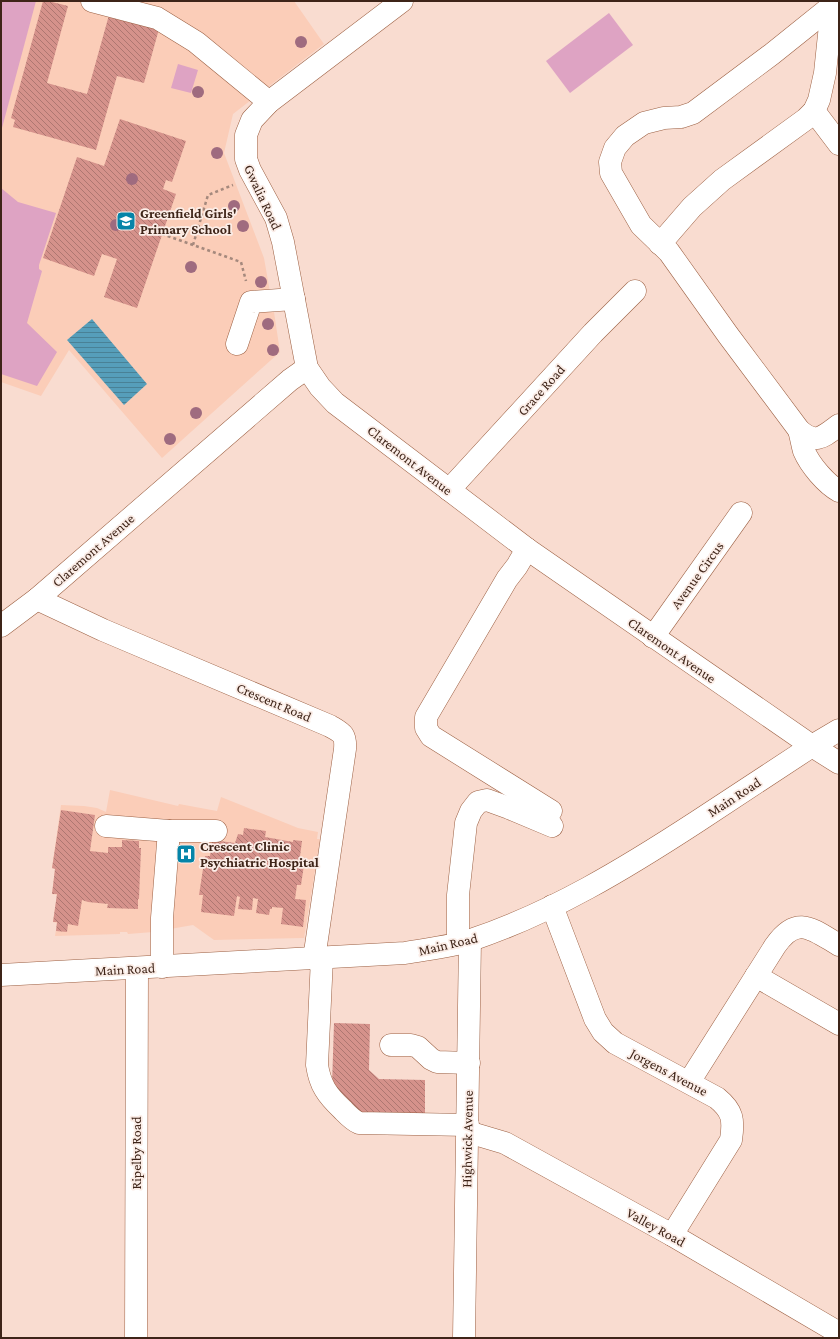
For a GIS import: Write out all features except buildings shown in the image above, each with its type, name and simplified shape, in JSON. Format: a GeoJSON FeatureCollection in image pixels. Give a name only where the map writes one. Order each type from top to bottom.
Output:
{"type":"FeatureCollection","features":[{"type":"Feature","properties":{"kind":"street"},"geometry":{"type":"LineString","coordinates":[[92,1],[157,18],[196,42],[269,102]]}},
{"type":"Feature","properties":{"kind":"street","name":"Gwalia Road"},"geometry":{"type":"LineString","coordinates":[[307,368],[283,242],[276,218],[250,170],[246,159],[246,135],[252,120],[269,102],[402,1]]}},
{"type":"Feature","properties":{"kind":"street"},"geometry":{"type":"LineString","coordinates":[[660,244],[692,207],[722,180],[806,119],[814,111],[819,100],[825,73],[835,3]]}},
{"type":"Feature","properties":{"kind":"street"},"geometry":{"type":"LineString","coordinates":[[835,3],[772,54],[693,113],[681,117],[664,118],[644,123],[626,136],[615,148],[610,162],[611,173],[641,225],[669,252],[728,335],[799,430],[807,437],[813,439],[822,437],[839,425]]}},
{"type":"Feature","properties":{"kind":"street"},"geometry":{"type":"LineString","coordinates":[[814,111],[839,144]]}},
{"type":"Feature","properties":{"kind":"street","name":"Grace Road"},"geometry":{"type":"LineString","coordinates":[[449,490],[593,333],[635,291]]}},
{"type":"Feature","properties":{"kind":"street"},"geometry":{"type":"LineString","coordinates":[[237,344],[251,302],[294,299]]}},
{"type":"Feature","properties":{"kind":"street","name":"Claremont Avenue"},"geometry":{"type":"LineString","coordinates":[[37,599],[290,380],[307,368],[320,387],[335,403],[527,549],[812,746],[839,763]]}},
{"type":"Feature","properties":{"kind":"street"},"geometry":{"type":"LineString","coordinates":[[799,430],[805,452],[818,473],[829,486],[839,491]]}},
{"type":"Feature","properties":{"kind":"street","name":"Avenue Circus"},"geometry":{"type":"LineString","coordinates":[[653,636],[741,513]]}},
{"type":"Feature","properties":{"kind":"street","name":"Highwick Avenue"},"geometry":{"type":"LineString","coordinates":[[464,1338],[468,1062],[464,942],[458,895],[466,823],[471,810],[478,802],[487,800],[509,808],[551,819],[431,736],[426,728],[426,718],[507,579],[527,549]]}},
{"type":"Feature","properties":{"kind":"street"},"geometry":{"type":"LineString","coordinates":[[1,626],[37,599]]}},
{"type":"Feature","properties":{"kind":"street","name":"Crescent Road"},"geometry":{"type":"LineString","coordinates":[[37,599],[103,630],[330,726],[342,733],[345,741],[345,749],[318,959]]}},
{"type":"Feature","properties":{"kind":"street","name":"Main Road"},"geometry":{"type":"LineString","coordinates":[[1,975],[318,959],[405,953],[464,942],[511,925],[552,906],[594,885],[640,859],[812,746],[839,730]]}},
{"type":"Feature","properties":{"kind":"street"},"geometry":{"type":"LineString","coordinates":[[106,826],[169,831],[216,831]]}},
{"type":"Feature","properties":{"kind":"street"},"geometry":{"type":"LineString","coordinates":[[162,967],[162,918],[169,831]]}},
{"type":"Feature","properties":{"kind":"street","name":"Jorgens Avenue"},"geometry":{"type":"LineString","coordinates":[[552,906],[595,1019],[603,1032],[615,1043],[717,1098],[726,1106],[732,1115],[733,1128],[731,1140],[672,1235]]}},
{"type":"Feature","properties":{"kind":"street"},"geometry":{"type":"LineString","coordinates":[[689,1082],[781,937],[787,931],[802,926],[810,928],[839,944]]}},
{"type":"Feature","properties":{"kind":"street","name":"Valley Road"},"geometry":{"type":"LineString","coordinates":[[318,959],[317,1065],[319,1077],[323,1087],[331,1098],[353,1121],[359,1123],[468,1128],[505,1143],[672,1235],[839,1333]]}},
{"type":"Feature","properties":{"kind":"street","name":"Ripelby Road"},"geometry":{"type":"LineString","coordinates":[[136,1338],[137,968]]}},
{"type":"Feature","properties":{"kind":"street"},"geometry":{"type":"LineString","coordinates":[[756,976],[839,1024]]}},
{"type":"Feature","properties":{"kind":"street"},"geometry":{"type":"LineString","coordinates":[[391,1045],[411,1045],[418,1047],[431,1059],[437,1062],[468,1062]]}},
{"type":"Feature","properties":{"kind":"path"},"geometry":{"type":"LineString","coordinates":[[193,245],[208,195],[236,184]]}},
{"type":"Feature","properties":{"kind":"path"},"geometry":{"type":"LineString","coordinates":[[162,234],[241,262],[251,302]]}},
{"type":"Feature","properties":{"kind":"shaded area","name":"Greenfield Girls' Primary School"},"geometry":{"type":"Polygon","coordinates":[[[1,1],[294,1],[324,44],[233,114],[224,153],[264,258],[270,292],[265,310],[274,312],[280,352],[162,458],[69,350],[41,396],[1,382],[1,1]]]}},
{"type":"Feature","properties":{"kind":"shaded area"},"geometry":{"type":"Polygon","coordinates":[[[1,1],[36,1],[2,128],[1,127],[1,1]]]}},
{"type":"Feature","properties":{"kind":"shaded area"},"geometry":{"type":"Polygon","coordinates":[[[609,13],[633,45],[570,93],[546,61],[609,13]]]}},
{"type":"Feature","properties":{"kind":"shaded area"},"geometry":{"type":"Polygon","coordinates":[[[178,64],[198,70],[191,93],[171,88],[178,64]]]}},
{"type":"Feature","properties":{"kind":"shaded area"},"geometry":{"type":"Polygon","coordinates":[[[1,188],[18,202],[56,213],[39,265],[39,269],[42,271],[27,323],[57,352],[37,386],[1,374],[1,188]]]}},
{"type":"Feature","properties":{"kind":"shaded area","name":"Crescent Clinic Psychiatric Hospital"},"geometry":{"type":"Polygon","coordinates":[[[110,790],[178,806],[179,804],[217,811],[221,797],[298,828],[318,832],[317,839],[320,839],[304,938],[214,940],[193,925],[153,932],[128,934],[127,932],[120,932],[120,934],[55,936],[57,923],[53,922],[57,895],[52,894],[55,869],[52,868],[61,805],[97,808],[106,812],[110,790]]]}},
{"type":"Feature","properties":{"kind":"water"},"geometry":{"type":"Polygon","coordinates":[[[92,319],[147,384],[124,405],[67,340],[92,319]]]}},
{"type":"Feature","properties":{"kind":"place","name":"Greenfield Girls' Primary School"},"geometry":{"type":"Point","coordinates":[126,221]}},
{"type":"Feature","properties":{"kind":"place","name":"Crescent Clinic Psychiatric Hospital"},"geometry":{"type":"Point","coordinates":[186,854]}}]}
